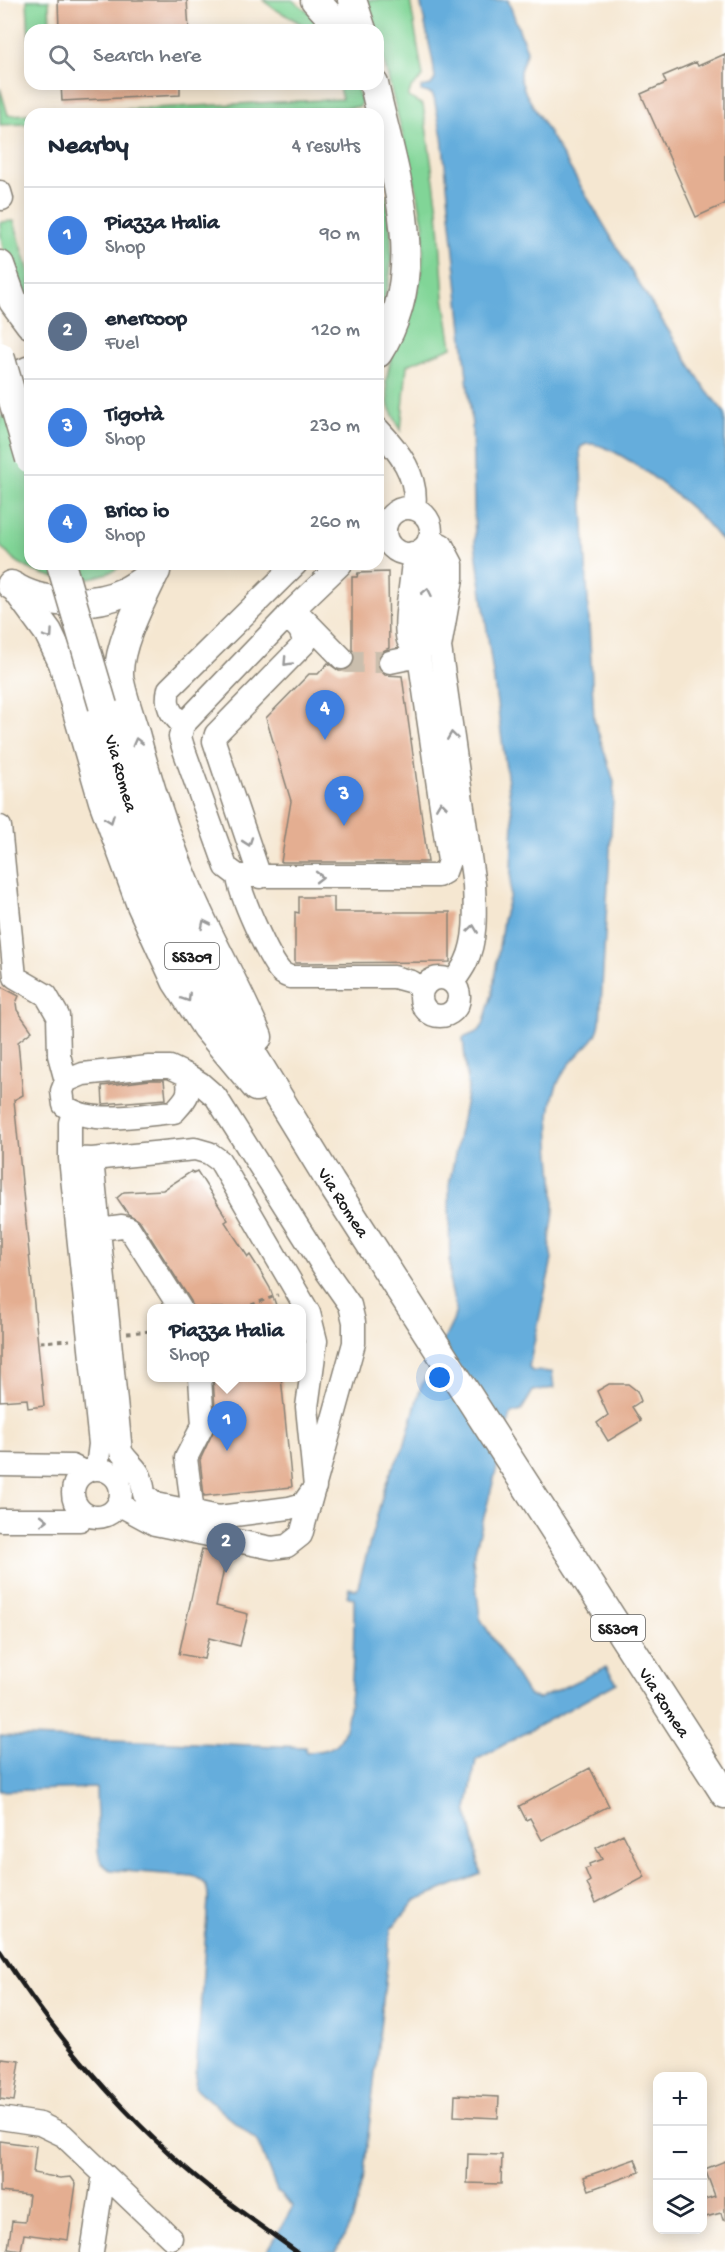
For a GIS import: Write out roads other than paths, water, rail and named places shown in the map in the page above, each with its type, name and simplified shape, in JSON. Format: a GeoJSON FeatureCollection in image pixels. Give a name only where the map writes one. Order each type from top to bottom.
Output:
{"type":"FeatureCollection","features":[{"type":"Feature","properties":{"kind":"main road"},"geometry":{"type":"LineString","coordinates":[[315,0],[337,24]]}},
{"type":"Feature","properties":{"kind":"main road"},"geometry":{"type":"LineString","coordinates":[[352,0],[360,24]]}},
{"type":"Feature","properties":{"kind":"main road"},"geometry":{"type":"LineString","coordinates":[[375,90],[379,108]]}},
{"type":"Feature","properties":{"kind":"main road"},"geometry":{"type":"LineString","coordinates":[[384,127],[400,194],[406,239],[399,302],[384,341]]}},
{"type":"Feature","properties":{"kind":"main road"},"geometry":{"type":"LineString","coordinates":[[0,265],[13,302],[24,316]]}},
{"type":"Feature","properties":{"kind":"main road"},"geometry":{"type":"LineString","coordinates":[[0,356],[24,438]]}},
{"type":"Feature","properties":{"kind":"main road"},"geometry":{"type":"LineString","coordinates":[[0,387],[24,373]]}},
{"type":"Feature","properties":{"kind":"main road","name":"Via Romea"},"geometry":{"type":"LineString","coordinates":[[63,570],[146,856],[201,975],[240,1034],[331,1183],[725,1794]]}},
{"type":"Feature","properties":{"kind":"main road"},"geometry":{"type":"LineString","coordinates":[[7,582],[50,600],[87,602],[123,592],[155,570]]}},
{"type":"Feature","properties":{"kind":"main road"},"geometry":{"type":"LineString","coordinates":[[157,570],[133,618],[125,643],[119,675],[147,778],[192,898],[244,1004],[261,1045],[313,1128],[331,1183]]}},
{"type":"Feature","properties":{"kind":"main road"},"geometry":{"type":"LineString","coordinates":[[7,582],[48,632],[63,663],[107,812],[141,905],[176,981],[206,1027],[331,1183]]}},
{"type":"Feature","properties":{"kind":"street"},"geometry":{"type":"LineString","coordinates":[[384,436],[404,461],[414,482],[416,497],[414,508]]}},
{"type":"Feature","properties":{"kind":"street"},"geometry":{"type":"LineString","coordinates":[[334,570],[183,725],[180,737],[204,811],[226,867],[249,877],[438,876],[445,872],[449,861],[419,656],[408,640],[407,612],[414,567],[430,524],[421,512],[414,508],[400,509],[390,517],[384,530]]}},
{"type":"Feature","properties":{"kind":"street"},"geometry":{"type":"LineString","coordinates":[[384,540],[399,552],[442,545],[452,564],[452,579],[441,653],[476,913],[466,962],[453,983]]}},
{"type":"Feature","properties":{"kind":"street"},"geometry":{"type":"LineString","coordinates":[[183,725],[169,712],[167,699],[170,689],[287,570]]}},
{"type":"Feature","properties":{"kind":"street"},"geometry":{"type":"LineString","coordinates":[[297,570],[322,581]]}},
{"type":"Feature","properties":{"kind":"street"},"geometry":{"type":"LineString","coordinates":[[290,613],[305,643],[216,734],[214,741],[234,801],[249,877],[242,893],[272,958],[283,974],[290,977],[394,977],[412,982],[422,990]]}},
{"type":"Feature","properties":{"kind":"street"},"geometry":{"type":"LineString","coordinates":[[290,613],[342,658]]}},
{"type":"Feature","properties":{"kind":"street"},"geometry":{"type":"LineString","coordinates":[[390,662],[419,656]]}},
{"type":"Feature","properties":{"kind":"street"},"geometry":{"type":"LineString","coordinates":[[204,811],[234,801]]}},
{"type":"Feature","properties":{"kind":"street"},"geometry":{"type":"LineString","coordinates":[[0,826],[15,977],[46,994],[58,1016],[59,1055],[66,1081],[62,1091],[64,1105],[73,1113],[93,1117],[210,1109],[219,1111],[230,1120]]}},
{"type":"Feature","properties":{"kind":"street"},"geometry":{"type":"LineString","coordinates":[[437,978],[444,978],[453,983],[459,991],[455,1010],[443,1017],[436,1017],[425,1010],[420,997],[425,985],[437,978]]}},
{"type":"Feature","properties":{"kind":"street"},"geometry":{"type":"LineString","coordinates":[[66,1081],[83,1074],[170,1067],[178,1069],[200,1083],[216,1097],[324,1268],[350,1305],[354,1322],[354,1343],[301,1535],[287,1546],[272,1548],[155,1524],[118,1504]]}},
{"type":"Feature","properties":{"kind":"street"},"geometry":{"type":"LineString","coordinates":[[174,1112],[188,1097],[187,1075]]}},
{"type":"Feature","properties":{"kind":"street"},"geometry":{"type":"LineString","coordinates":[[73,1113],[70,1123],[99,1229],[121,1452],[128,1462],[136,1467],[142,1477],[144,1494],[148,1499],[193,1513],[219,1517],[289,1508],[303,1504],[315,1487],[307,1407],[316,1341],[306,1308]]}},
{"type":"Feature","properties":{"kind":"street"},"geometry":{"type":"LineString","coordinates":[[220,1161],[243,1142]]}},
{"type":"Feature","properties":{"kind":"street"},"geometry":{"type":"LineString","coordinates":[[81,1159],[195,1149],[209,1153],[220,1161],[304,1304]]}},
{"type":"Feature","properties":{"kind":"street"},"geometry":{"type":"LineString","coordinates":[[0,1465],[72,1466],[90,1470],[104,1469],[116,1477],[121,1490],[118,1504],[108,1514],[96,1517],[87,1515],[76,1505],[73,1498],[74,1484],[90,1470],[100,1444],[81,1159]]}},
{"type":"Feature","properties":{"kind":"street"},"geometry":{"type":"LineString","coordinates":[[99,1229],[122,1226],[129,1228],[177,1304]]}},
{"type":"Feature","properties":{"kind":"street"},"geometry":{"type":"LineString","coordinates":[[193,1513],[186,1458],[203,1425],[200,1382]]}},
{"type":"Feature","properties":{"kind":"street"},"geometry":{"type":"LineString","coordinates":[[307,1407],[333,1418]]}},
{"type":"Feature","properties":{"kind":"street"},"geometry":{"type":"LineString","coordinates":[[0,1520],[80,1520],[87,1515]]}},
{"type":"Feature","properties":{"kind":"street"},"geometry":{"type":"LineString","coordinates":[[0,2118],[40,2124],[63,2135],[171,2238]]}},
{"type":"Feature","properties":{"kind":"street"},"geometry":{"type":"LineString","coordinates":[[92,2252],[104,2174]]}},
{"type":"Feature","properties":{"kind":"water"},"geometry":{"type":"Polygon","coordinates":[[[420,0],[508,0],[527,51],[520,71],[526,94],[636,279],[706,390],[725,413],[725,545],[697,514],[637,466],[603,447],[589,444],[580,448],[594,719],[614,782],[600,1022],[595,1036],[561,1077],[552,1100],[550,1115],[554,1194],[550,1240],[552,1259],[529,1367],[532,1371],[552,1372],[554,1388],[533,1391],[521,1411],[511,1414],[473,1559],[480,1618],[528,1695],[539,1699],[606,1667],[617,1683],[476,1760],[467,1810],[481,1874],[416,1900],[391,1929],[364,2173],[353,2219],[336,2252],[267,2252],[293,2206],[277,2191],[258,2142],[195,2088],[208,1900],[205,1885],[192,1876],[110,1870],[105,1866],[100,1860],[98,1851],[96,1788],[0,1791],[0,1736],[305,1747],[306,1753],[337,1744],[343,1734],[347,1718],[352,1676],[354,1599],[347,1596],[349,1588],[357,1590],[390,1473],[404,1447],[420,1389],[453,1321],[456,1310],[450,1284],[449,1185],[468,1089],[463,1038],[479,1031],[483,1025],[492,994],[503,920],[510,895],[513,820],[475,543],[472,426],[442,136],[434,98],[432,94],[421,91],[421,87],[431,85],[435,79],[420,0]]]}},
{"type":"Feature","properties":{"kind":"tunnel"},"geometry":{"type":"LineString","coordinates":[[342,658],[347,662],[390,662]]}},
{"type":"Feature","properties":{"kind":"railway"},"geometry":{"type":"LineString","coordinates":[[0,1951],[18,1979],[79,2058],[146,2131],[200,2180],[297,2252]]}},
{"type":"Feature","properties":{"kind":"place","name":"Brico io"},"geometry":{"type":"Point","coordinates":[325,740]}},
{"type":"Feature","properties":{"kind":"place","name":"Tigotà"},"geometry":{"type":"Point","coordinates":[344,826]}},
{"type":"Feature","properties":{"kind":"place","name":"Piazza Italia"},"geometry":{"type":"Point","coordinates":[227,1451]}},
{"type":"Feature","properties":{"kind":"place","name":"enercoop"},"geometry":{"type":"Point","coordinates":[226,1573]}}]}
